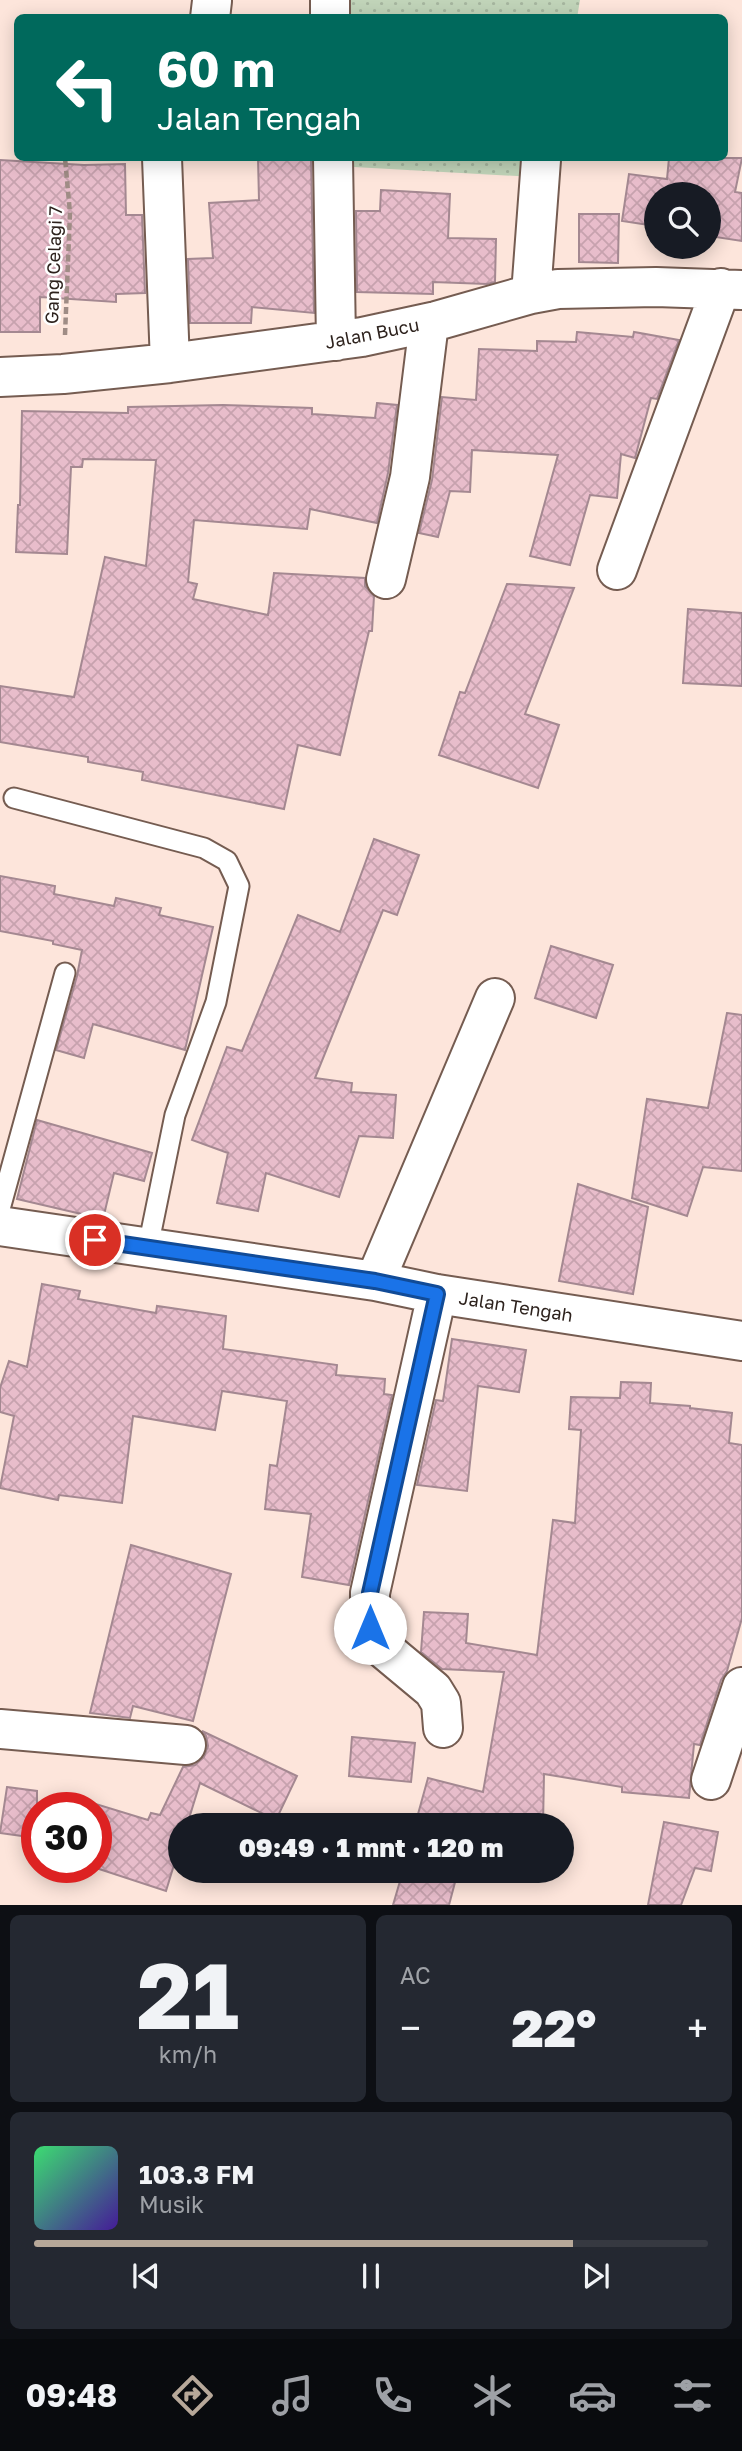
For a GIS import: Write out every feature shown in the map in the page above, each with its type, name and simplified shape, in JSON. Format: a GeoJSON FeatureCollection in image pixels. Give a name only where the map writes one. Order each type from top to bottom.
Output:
{"type":"FeatureCollection","features":[{"type":"Feature","properties":{"kind":"street"},"geometry":{"type":"LineString","coordinates":[[162,161],[170,363]]}},
{"type":"Feature","properties":{"kind":"street"},"geometry":{"type":"LineString","coordinates":[[333,161],[336,341]]}},
{"type":"Feature","properties":{"kind":"street"},"geometry":{"type":"LineString","coordinates":[[531,293],[541,161]]}},
{"type":"Feature","properties":{"kind":"street","name":"Jalan Bucu"},"geometry":{"type":"LineString","coordinates":[[0,377],[63,374],[170,363],[336,341],[429,323],[531,293],[582,288],[732,289]]}},
{"type":"Feature","properties":{"kind":"street"},"geometry":{"type":"LineString","coordinates":[[617,570],[732,289]]}},
{"type":"Feature","properties":{"kind":"street"},"geometry":{"type":"LineString","coordinates":[[386,579],[410,477],[429,323]]}},
{"type":"Feature","properties":{"kind":"street"},"geometry":{"type":"LineString","coordinates":[[375,1281],[495,998]]}},
{"type":"Feature","properties":{"kind":"street","name":"Jalan Tengah"},"geometry":{"type":"LineString","coordinates":[[0,1226],[375,1281],[437,1294],[742,1341]]}},
{"type":"Feature","properties":{"kind":"street"},"geometry":{"type":"LineString","coordinates":[[437,1294],[370,1593],[370,1628],[379,1645],[433,1690],[441,1703],[443,1728]]}},
{"type":"Feature","properties":{"kind":"street"},"geometry":{"type":"LineString","coordinates":[[710,1780],[742,1687]]}},
{"type":"Feature","properties":{"kind":"street"},"geometry":{"type":"LineString","coordinates":[[0,1728],[186,1745]]}},
{"type":"Feature","properties":{"kind":"lane"},"geometry":{"type":"LineString","coordinates":[[14,798],[204,848],[228,861],[239,886],[216,1002],[175,1115],[148,1247]]}},
{"type":"Feature","properties":{"kind":"lane"},"geometry":{"type":"LineString","coordinates":[[0,1209],[65,973]]}},
{"type":"Feature","properties":{"kind":"path","name":"Gang Celagi 7"},"geometry":{"type":"LineString","coordinates":[[63,374],[70,213],[65,161]]}},
{"type":"Feature","properties":{"kind":"green space"},"geometry":{"type":"Polygon","coordinates":[[[347,0],[580,0],[578,14],[348,14],[347,0]]]}},
{"type":"Feature","properties":{"kind":"green space"},"geometry":{"type":"Polygon","coordinates":[[[353,161],[555,161],[552,178],[354,167],[353,161]]]}},
{"type":"Feature","properties":{"kind":"building"},"geometry":{"type":"Polygon","coordinates":[[[728,158],[742,158],[735,192],[742,193],[742,241],[721,238],[721,182],[644,182],[644,224],[622,221],[629,174],[667,179],[669,161],[728,161],[728,158]]]}},
{"type":"Feature","properties":{"kind":"building"},"geometry":{"type":"Polygon","coordinates":[[[0,160],[84,165],[125,164],[126,215],[142,215],[145,293],[116,294],[116,302],[40,297],[40,332],[0,332],[0,160]]]}},
{"type":"Feature","properties":{"kind":"building"},"geometry":{"type":"Polygon","coordinates":[[[258,161],[311,161],[314,313],[252,307],[251,323],[190,323],[188,259],[213,258],[209,203],[259,200],[258,161]]]}},
{"type":"Feature","properties":{"kind":"building"},"geometry":{"type":"Polygon","coordinates":[[[381,190],[450,194],[448,238],[496,239],[495,282],[433,282],[433,294],[357,292],[356,211],[380,211],[381,190]]]}},
{"type":"Feature","properties":{"kind":"building"},"geometry":{"type":"Polygon","coordinates":[[[579,214],[619,214],[618,263],[579,262],[579,214]]]}},
{"type":"Feature","properties":{"kind":"building"},"geometry":{"type":"Polygon","coordinates":[[[577,332],[633,337],[634,332],[679,340],[657,399],[651,398],[635,458],[621,454],[617,498],[590,495],[570,565],[530,556],[558,455],[472,450],[470,492],[450,491],[438,537],[419,533],[432,480],[442,397],[476,400],[479,349],[537,351],[537,341],[576,342],[577,332]]]}},
{"type":"Feature","properties":{"kind":"building"},"geometry":{"type":"Polygon","coordinates":[[[377,403],[397,405],[388,473],[377,523],[310,509],[307,529],[194,520],[188,582],[197,584],[193,599],[268,615],[274,573],[365,578],[365,586],[374,596],[372,631],[369,631],[340,755],[298,745],[284,809],[142,780],[143,772],[88,762],[88,757],[0,742],[0,686],[74,697],[105,557],[146,566],[156,460],[83,459],[82,467],[71,467],[67,554],[16,552],[22,411],[128,413],[128,407],[223,405],[312,408],[312,414],[375,418],[377,403]]]}},
{"type":"Feature","properties":{"kind":"building"},"geometry":{"type":"Polygon","coordinates":[[[507,584],[574,588],[525,714],[559,725],[538,788],[439,755],[460,692],[465,693],[507,584]]]}},
{"type":"Feature","properties":{"kind":"building"},"geometry":{"type":"Polygon","coordinates":[[[688,609],[742,613],[742,686],[683,683],[688,609]]]}},
{"type":"Feature","properties":{"kind":"building"},"geometry":{"type":"Polygon","coordinates":[[[374,839],[419,855],[397,915],[383,910],[315,1078],[352,1083],[351,1092],[396,1095],[393,1138],[359,1136],[339,1197],[266,1173],[258,1211],[217,1203],[228,1153],[192,1140],[227,1047],[242,1051],[298,915],[340,932],[374,839]]]}},
{"type":"Feature","properties":{"kind":"building"},"geometry":{"type":"Polygon","coordinates":[[[0,876],[55,886],[54,894],[114,906],[116,898],[161,908],[159,915],[213,927],[185,1050],[93,1024],[84,1058],[56,1050],[82,950],[53,944],[53,941],[0,931],[0,876]]]}},
{"type":"Feature","properties":{"kind":"building"},"geometry":{"type":"Polygon","coordinates":[[[551,946],[613,965],[596,1018],[535,998],[551,946]]]}},
{"type":"Feature","properties":{"kind":"building"},"geometry":{"type":"Polygon","coordinates":[[[727,1013],[742,1015],[742,1171],[703,1167],[687,1216],[632,1198],[647,1099],[708,1108],[727,1013]]]}},
{"type":"Feature","properties":{"kind":"building"},"geometry":{"type":"Polygon","coordinates":[[[37,1120],[152,1153],[144,1181],[114,1173],[103,1219],[17,1199],[37,1120]]]}},
{"type":"Feature","properties":{"kind":"building"},"geometry":{"type":"Polygon","coordinates":[[[578,1184],[648,1207],[633,1294],[559,1281],[578,1184]]]}},
{"type":"Feature","properties":{"kind":"building"},"geometry":{"type":"Polygon","coordinates":[[[42,1284],[80,1291],[78,1299],[156,1313],[157,1306],[226,1316],[223,1349],[337,1365],[336,1375],[385,1379],[384,1394],[392,1395],[349,1585],[302,1577],[311,1514],[265,1509],[270,1465],[277,1466],[287,1401],[222,1391],[215,1430],[133,1416],[122,1503],[59,1495],[58,1500],[0,1488],[14,1416],[0,1412],[0,1388],[9,1361],[27,1367],[42,1284]]]}},
{"type":"Feature","properties":{"kind":"building"},"geometry":{"type":"Polygon","coordinates":[[[452,1339],[526,1350],[519,1392],[478,1386],[467,1491],[417,1485],[436,1400],[443,1401],[452,1339]]]}},
{"type":"Feature","properties":{"kind":"building"},"geometry":{"type":"Polygon","coordinates":[[[621,1382],[651,1383],[650,1403],[732,1413],[729,1443],[742,1445],[742,1618],[727,1671],[721,1680],[700,1745],[694,1744],[689,1798],[622,1792],[622,1787],[544,1774],[543,1813],[418,1813],[428,1778],[483,1792],[504,1672],[442,1669],[421,1652],[424,1612],[468,1614],[466,1643],[537,1655],[553,1520],[575,1523],[581,1430],[569,1429],[571,1397],[620,1398],[621,1382]]]}},
{"type":"Feature","properties":{"kind":"building"},"geometry":{"type":"Polygon","coordinates":[[[131,1545],[231,1574],[193,1721],[133,1706],[130,1718],[90,1713],[131,1545]]]}},
{"type":"Feature","properties":{"kind":"building"},"geometry":{"type":"Polygon","coordinates":[[[202,1731],[297,1776],[279,1813],[262,1813],[200,1783],[191,1813],[168,1813],[168,1883],[166,1891],[112,1873],[112,1809],[148,1820],[151,1813],[160,1815],[183,1767],[195,1765],[204,1757],[208,1746],[202,1731]]]}},
{"type":"Feature","properties":{"kind":"building"},"geometry":{"type":"Polygon","coordinates":[[[352,1737],[415,1743],[411,1782],[349,1776],[352,1737]]]}},
{"type":"Feature","properties":{"kind":"building"},"geometry":{"type":"Polygon","coordinates":[[[7,1787],[37,1791],[21,1792],[21,1836],[0,1833],[7,1787]]]}},
{"type":"Feature","properties":{"kind":"building"},"geometry":{"type":"Polygon","coordinates":[[[664,1822],[718,1832],[711,1871],[695,1868],[681,1905],[648,1905],[664,1822]]]}},
{"type":"Feature","properties":{"kind":"building"},"geometry":{"type":"Polygon","coordinates":[[[399,1883],[455,1883],[449,1905],[393,1905],[399,1883]]]}},
{"type":"Feature","properties":{"kind":"route"},"geometry":{"type":"LineString","coordinates":[[95,1240],[375,1281],[437,1294],[370,1593],[370,1628]]}}]}
